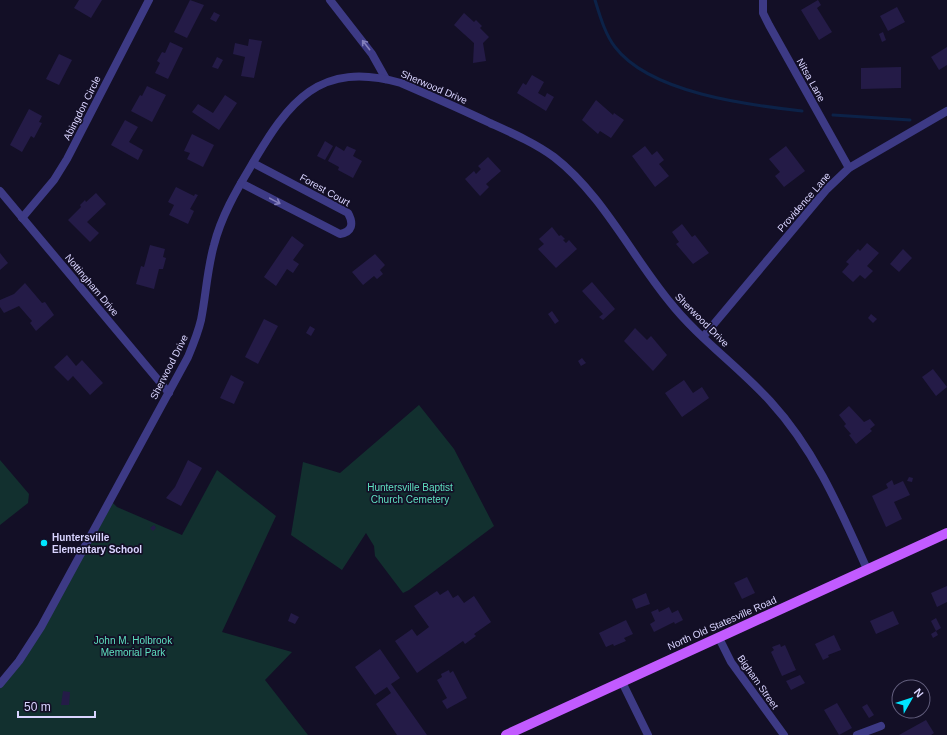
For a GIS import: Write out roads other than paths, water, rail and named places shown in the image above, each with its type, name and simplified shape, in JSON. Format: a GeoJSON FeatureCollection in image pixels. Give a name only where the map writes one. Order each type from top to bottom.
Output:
{"type":"FeatureCollection","features":[{"type":"Feature","properties":{"kind":"main road","name":"North Old Statesville Road"},"geometry":{"type":"LineString","coordinates":[[506,735],[868,569],[946,535]]}},
{"type":"Feature","properties":{"kind":"street","name":"Abingdon Circle"},"geometry":{"type":"LineString","coordinates":[[22,218],[54,180],[67,159],[149,0]]}},
{"type":"Feature","properties":{"kind":"street"},"geometry":{"type":"LineString","coordinates":[[330,0],[372,54],[386,79]]}},
{"type":"Feature","properties":{"kind":"street","name":"Nitsa Lane"},"geometry":{"type":"LineString","coordinates":[[763,0],[763,13],[769,25],[849,168]]}},
{"type":"Feature","properties":{"kind":"street","name":"Sherwood Drive"},"geometry":{"type":"LineString","coordinates":[[0,684],[19,661],[41,627],[169,393],[195,340],[201,321],[213,246],[218,231],[241,183],[280,120],[290,108],[312,89],[327,81],[339,78],[361,76],[386,79],[401,83],[536,145],[565,166],[598,204],[670,303],[770,401],[800,438],[823,474],[868,569]]}},
{"type":"Feature","properties":{"kind":"street","name":"Providence Lane"},"geometry":{"type":"LineString","coordinates":[[703,337],[827,190],[849,168],[947,111]]}},
{"type":"Feature","properties":{"kind":"street","name":"Forest Court"},"geometry":{"type":"LineString","coordinates":[[241,183],[340,234],[347,233],[351,227],[351,219],[348,213],[253,163]]}},
{"type":"Feature","properties":{"kind":"street","name":"Nottingham Drive"},"geometry":{"type":"LineString","coordinates":[[0,191],[169,393]]}},
{"type":"Feature","properties":{"kind":"street","name":"Bigham Street"},"geometry":{"type":"LineString","coordinates":[[719,638],[732,662],[784,735]]}},
{"type":"Feature","properties":{"kind":"street"},"geometry":{"type":"LineString","coordinates":[[622,682],[648,735]]}},
{"type":"Feature","properties":{"kind":"street"},"geometry":{"type":"LineString","coordinates":[[857,735],[881,726]]}},
{"type":"Feature","properties":{"kind":"waterway"},"geometry":{"type":"LineString","coordinates":[[595,0],[611,42],[631,63],[651,76],[675,86],[701,94],[755,105],[802,111]]}},
{"type":"Feature","properties":{"kind":"waterway"},"geometry":{"type":"LineString","coordinates":[[833,115],[910,120]]}},
{"type":"Feature","properties":{"kind":"place","name":"Huntersville Elementary School"},"geometry":{"type":"Point","coordinates":[44,543]}},
{"type":"Feature","properties":{"kind":"park label","name":"Huntersville Baptist Church Cemetery"},"geometry":{"type":"Point","coordinates":[410,492]}},
{"type":"Feature","properties":{"kind":"park label","name":"John M. Holbrook Memorial Park"},"geometry":{"type":"Point","coordinates":[133,646]}}]}
